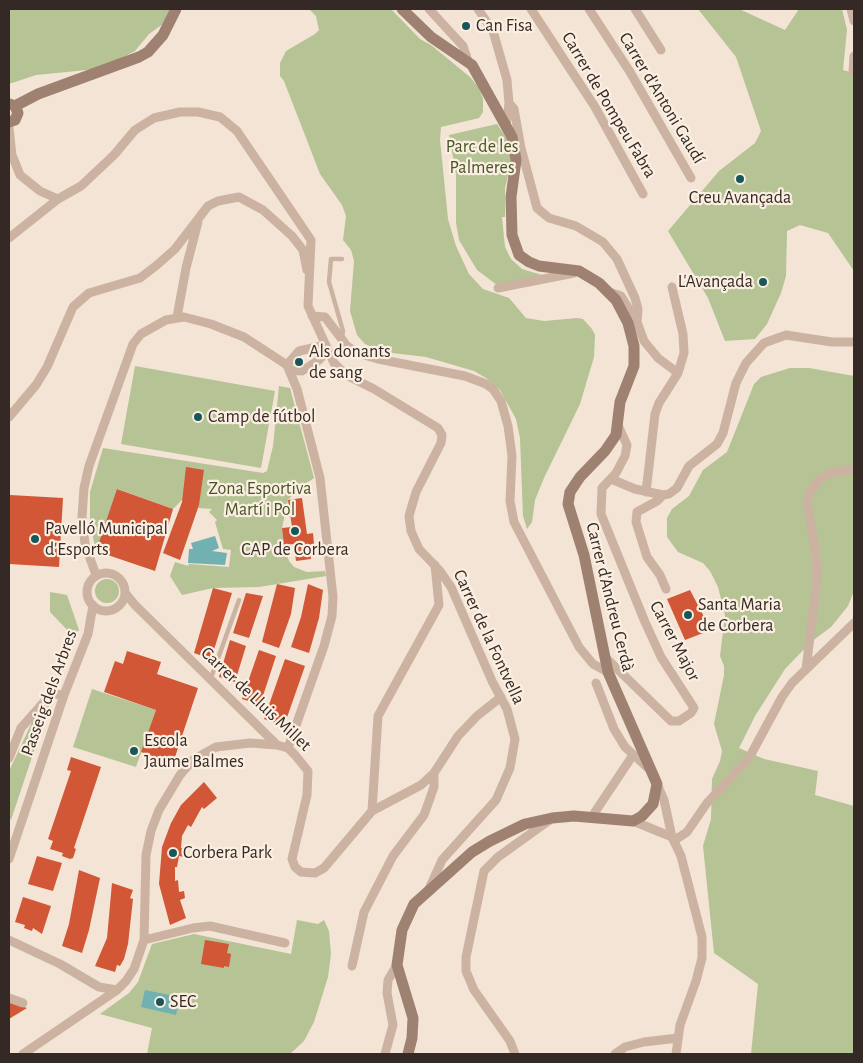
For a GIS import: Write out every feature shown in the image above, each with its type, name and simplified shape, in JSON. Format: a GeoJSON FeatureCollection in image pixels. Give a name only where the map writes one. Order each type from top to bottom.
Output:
{"type":"FeatureCollection","features":[{"type":"Feature","properties":{"kind":"street"},"geometry":{"type":"LineString","coordinates":[[9,122],[17,117],[12,105],[140,57],[148,52],[163,35],[176,9]]}},
{"type":"Feature","properties":{"kind":"street"},"geometry":{"type":"LineString","coordinates":[[402,9],[430,37],[468,61],[480,76],[512,137],[516,160],[510,210],[512,236],[516,250],[529,262],[579,272],[599,283],[612,294],[628,323],[635,357],[632,372],[620,402],[618,425],[627,445],[626,456],[621,467],[611,479],[646,492],[663,495],[669,494],[677,488],[689,466],[717,444],[723,433],[736,383],[746,363],[764,343],[786,335],[832,342],[854,342]]}},
{"type":"Feature","properties":{"kind":"street"},"geometry":{"type":"LineString","coordinates":[[429,9],[463,46],[468,61]]}},
{"type":"Feature","properties":{"kind":"street"},"geometry":{"type":"LineString","coordinates":[[478,9],[490,26],[507,80],[509,103],[506,126]]}},
{"type":"Feature","properties":{"kind":"street","name":"Carrer de Pompeu Fabra"},"geometry":{"type":"LineString","coordinates":[[531,9],[595,107],[643,194]]}},
{"type":"Feature","properties":{"kind":"street","name":"Carrer d'Antoni Gaudí"},"geometry":{"type":"LineString","coordinates":[[589,9],[630,72],[692,178]]}},
{"type":"Feature","properties":{"kind":"street"},"geometry":{"type":"LineString","coordinates":[[635,9],[661,50]]}},
{"type":"Feature","properties":{"kind":"street"},"geometry":{"type":"LineString","coordinates":[[851,9],[854,21]]}},
{"type":"Feature","properties":{"kind":"street"},"geometry":{"type":"LineString","coordinates":[[852,72],[854,56]]}},
{"type":"Feature","properties":{"kind":"street"},"geometry":{"type":"LineString","coordinates":[[509,103],[514,109],[521,148],[537,208],[549,218],[576,226],[603,242],[617,259],[635,298],[638,309],[637,322]]}},
{"type":"Feature","properties":{"kind":"street","name":"Carrer de la Fontvella"},"geometry":{"type":"LineString","coordinates":[[9,238],[58,199],[81,186],[114,155],[135,130],[154,118],[180,112],[198,112],[220,117],[238,131],[311,240],[308,306],[334,363],[346,375],[374,389],[438,428],[442,435],[441,443],[416,492],[409,516],[411,531],[419,549],[435,565],[452,587],[507,708],[515,739],[510,768],[496,800],[448,856],[442,860],[429,890]]}},
{"type":"Feature","properties":{"kind":"street"},"geometry":{"type":"LineString","coordinates":[[9,128],[12,155],[20,175],[35,187],[58,199]]}},
{"type":"Feature","properties":{"kind":"street"},"geometry":{"type":"LineString","coordinates":[[9,416],[36,384],[47,367],[73,307],[89,293],[140,278],[175,250],[208,206],[218,201],[239,197],[263,210],[292,236],[303,250],[308,278]]}},
{"type":"Feature","properties":{"kind":"street"},"geometry":{"type":"LineString","coordinates":[[177,317],[186,268],[199,218]]}},
{"type":"Feature","properties":{"kind":"street"},"geometry":{"type":"LineString","coordinates":[[498,288],[579,272]]}},
{"type":"Feature","properties":{"kind":"street"},"geometry":{"type":"LineString","coordinates":[[646,492],[655,414],[659,403],[678,373],[684,353],[683,334],[672,286]]}},
{"type":"Feature","properties":{"kind":"street"},"geometry":{"type":"LineString","coordinates":[[612,294],[621,296],[637,322],[648,347],[678,373]]}},
{"type":"Feature","properties":{"kind":"street"},"geometry":{"type":"LineString","coordinates":[[312,316],[321,315],[325,317],[342,340],[357,353],[471,378],[486,384],[497,394],[505,414],[511,449],[509,494],[514,522],[579,648],[593,664],[608,672]]}},
{"type":"Feature","properties":{"kind":"street"},"geometry":{"type":"LineString","coordinates":[[96,575],[86,552],[82,517],[84,488],[89,466],[132,344],[141,334],[166,320],[177,317],[211,324],[244,338],[289,367],[302,371],[319,360],[327,347]]}},
{"type":"Feature","properties":{"kind":"street"},"geometry":{"type":"LineString","coordinates":[[288,748],[324,646],[332,616],[332,596],[320,478],[289,367],[299,351],[327,347]]}},
{"type":"Feature","properties":{"kind":"street"},"geometry":{"type":"LineString","coordinates":[[319,360],[334,363]]}},
{"type":"Feature","properties":{"kind":"street","name":"Carrer d'Andreu Cerdà"},"geometry":{"type":"LineString","coordinates":[[618,425],[612,444],[580,477],[568,497],[568,504],[584,555],[607,659],[608,672],[657,784]]}},
{"type":"Feature","properties":{"kind":"street"},"geometry":{"type":"LineString","coordinates":[[806,669],[817,580],[816,554],[807,502],[810,492],[820,479],[830,473],[854,468]]}},
{"type":"Feature","properties":{"kind":"street","name":"Carrer Major"},"geometry":{"type":"LineString","coordinates":[[607,659],[671,721],[679,721],[691,713],[694,708],[661,657],[604,523],[600,499],[602,488],[611,479]]}},
{"type":"Feature","properties":{"kind":"street"},"geometry":{"type":"LineString","coordinates":[[663,495],[657,501],[637,512],[636,522],[647,557],[660,575],[666,589]]}},
{"type":"Feature","properties":{"kind":"street"},"geometry":{"type":"LineString","coordinates":[[372,811],[378,716],[439,604],[435,565]]}},
{"type":"Feature","properties":{"kind":"street"},"geometry":{"type":"LineString","coordinates":[[105,572],[118,576],[124,584],[125,593],[123,601],[117,607],[105,610],[93,605],[89,598],[88,590],[90,582],[96,575],[105,572]]}},
{"type":"Feature","properties":{"kind":"street","name":"Carrer de Lluis Millet"},"geometry":{"type":"LineString","coordinates":[[125,593],[210,680],[262,728],[277,745],[288,748],[308,771],[309,779],[292,859],[295,867],[301,872],[315,872],[328,864],[372,811],[421,785],[434,773],[458,736],[477,716],[501,697]]}},
{"type":"Feature","properties":{"kind":"street","name":"Passeig dels Arbres"},"geometry":{"type":"LineString","coordinates":[[9,859],[64,695],[91,624],[93,605]]}},
{"type":"Feature","properties":{"kind":"street","name":"Passeig dels Arbres"},"geometry":{"type":"LineString","coordinates":[[91,624],[105,610]]}},
{"type":"Feature","properties":{"kind":"street"},"geometry":{"type":"LineString","coordinates":[[385,1054],[393,1025],[387,993],[388,980],[396,965],[398,945],[405,919],[414,904],[429,890],[472,852],[490,841],[525,824],[552,818],[633,821],[678,838],[686,832],[707,803],[749,758],[782,697],[806,669],[854,623]]}},
{"type":"Feature","properties":{"kind":"street"},"geometry":{"type":"LineString","coordinates":[[596,683],[614,729],[625,747],[652,770]]}},
{"type":"Feature","properties":{"kind":"street"},"geometry":{"type":"LineString","coordinates":[[9,758],[21,728],[51,694],[64,695]]}},
{"type":"Feature","properties":{"kind":"street"},"geometry":{"type":"LineString","coordinates":[[255,743],[262,728]]}},
{"type":"Feature","properties":{"kind":"street"},"geometry":{"type":"LineString","coordinates":[[24,1054],[117,990],[134,969],[144,940],[146,855],[151,831],[159,810],[180,775],[204,753],[216,747],[255,743],[277,745]]}},
{"type":"Feature","properties":{"kind":"street"},"geometry":{"type":"LineString","coordinates":[[591,818],[633,755]]}},
{"type":"Feature","properties":{"kind":"street"},"geometry":{"type":"LineString","coordinates":[[352,966],[364,912],[393,856],[424,815],[434,787],[434,773]]}},
{"type":"Feature","properties":{"kind":"street"},"geometry":{"type":"LineString","coordinates":[[657,784],[664,800],[672,837],[681,856],[702,937],[702,958],[680,1025],[676,1054]]}},
{"type":"Feature","properties":{"kind":"street"},"geometry":{"type":"LineString","coordinates":[[633,821],[642,816],[653,804],[657,784]]}},
{"type":"Feature","properties":{"kind":"street"},"geometry":{"type":"LineString","coordinates":[[515,1054],[510,1042],[474,990],[466,971],[468,950],[484,871],[498,857],[552,818]]}},
{"type":"Feature","properties":{"kind":"street"},"geometry":{"type":"LineString","coordinates":[[448,856],[452,870]]}},
{"type":"Feature","properties":{"kind":"street"},"geometry":{"type":"LineString","coordinates":[[144,940],[193,928],[210,926],[285,942]]}},
{"type":"Feature","properties":{"kind":"street"},"geometry":{"type":"LineString","coordinates":[[9,940],[60,964],[99,987],[117,990]]}},
{"type":"Feature","properties":{"kind":"street"},"geometry":{"type":"LineString","coordinates":[[396,965],[413,1018],[412,1038],[408,1054]]}},
{"type":"Feature","properties":{"kind":"street"},"geometry":{"type":"LineString","coordinates":[[387,993],[404,989]]}},
{"type":"Feature","properties":{"kind":"street"},"geometry":{"type":"LineString","coordinates":[[9,998],[23,1003]]}},
{"type":"Feature","properties":{"kind":"street"},"geometry":{"type":"LineString","coordinates":[[615,1054],[625,1046],[678,1038]]}},
{"type":"Feature","properties":{"kind":"lane"},"geometry":{"type":"LineString","coordinates":[[342,259],[331,259],[328,282],[343,331],[342,340]]}},
{"type":"Feature","properties":{"kind":"lane"},"geometry":{"type":"LineString","coordinates":[[210,680],[239,600]]}},
{"type":"Feature","properties":{"kind":"green space"},"geometry":{"type":"Polygon","coordinates":[[[9,9],[170,9],[163,24],[149,34],[135,51],[116,61],[97,69],[36,75],[9,84],[9,9]]]}},
{"type":"Feature","properties":{"kind":"green space"},"geometry":{"type":"Polygon","coordinates":[[[309,9],[391,9],[420,39],[431,45],[470,77],[479,88],[483,99],[483,112],[479,118],[441,127],[440,140],[448,219],[456,246],[469,274],[483,289],[509,298],[526,318],[544,321],[583,319],[595,335],[594,357],[580,404],[544,478],[535,500],[532,522],[527,529],[523,516],[520,438],[516,419],[500,390],[474,371],[426,357],[384,352],[365,344],[357,335],[350,311],[354,261],[351,250],[343,240],[346,216],[342,205],[320,174],[284,81],[280,76],[280,63],[286,51],[319,30],[316,16],[309,9]]]}},
{"type":"Feature","properties":{"kind":"green space"},"geometry":{"type":"Polygon","coordinates":[[[698,9],[739,9],[785,30],[799,9],[842,9],[847,30],[843,70],[854,73],[854,271],[828,233],[800,225],[787,231],[786,276],[781,293],[767,324],[755,339],[725,341],[708,298],[668,231],[719,171],[755,143],[761,131],[736,57],[698,9]]]}},
{"type":"Feature","properties":{"kind":"green space","name":"Parc de les Palmeres"},"geometry":{"type":"Polygon","coordinates":[[[497,124],[507,139],[511,162],[505,188],[505,217],[502,217],[505,247],[511,259],[522,269],[542,275],[497,285],[477,270],[459,240],[456,223],[456,174],[449,135],[497,124]]]}},
{"type":"Feature","properties":{"kind":"green space","name":"Camp de fútbol"},"geometry":{"type":"Polygon","coordinates":[[[135,366],[275,391],[261,468],[121,444],[135,366]]]}},
{"type":"Feature","properties":{"kind":"green space"},"geometry":{"type":"Polygon","coordinates":[[[790,368],[809,368],[854,376],[854,591],[848,606],[831,627],[811,642],[785,669],[755,716],[739,748],[764,759],[818,771],[815,795],[854,806],[854,1054],[751,1054],[758,984],[714,953],[703,846],[711,819],[712,779],[722,751],[714,724],[724,675],[724,666],[720,656],[725,615],[718,587],[710,571],[703,563],[678,552],[667,537],[667,518],[672,509],[689,496],[703,470],[727,452],[754,384],[761,377],[790,368]]]}},
{"type":"Feature","properties":{"kind":"green space","name":"Zona Esportiva Martí i Pol"},"geometry":{"type":"Polygon","coordinates":[[[279,386],[290,388],[314,478],[299,488],[288,500],[282,528],[284,545],[289,561],[294,567],[307,572],[325,571],[326,576],[259,587],[213,588],[182,595],[170,576],[175,562],[188,566],[189,564],[229,567],[231,550],[223,549],[215,522],[217,520],[209,512],[212,509],[198,508],[199,505],[182,500],[173,509],[118,489],[96,551],[90,523],[90,492],[103,448],[263,473],[267,471],[273,446],[279,386]]]}},
{"type":"Feature","properties":{"kind":"green space"},"geometry":{"type":"Polygon","coordinates":[[[107,579],[115,583],[119,591],[115,599],[107,603],[99,599],[95,591],[99,583],[107,579]]]}},
{"type":"Feature","properties":{"kind":"green space"},"geometry":{"type":"Polygon","coordinates":[[[50,592],[67,595],[79,630],[73,636],[50,612],[50,592]]]}},
{"type":"Feature","properties":{"kind":"green space"},"geometry":{"type":"Polygon","coordinates":[[[92,689],[156,710],[136,767],[73,747],[92,689]]]}},
{"type":"Feature","properties":{"kind":"green space"},"geometry":{"type":"Polygon","coordinates":[[[50,703],[11,820],[9,818],[9,771],[33,720],[50,703]]]}},
{"type":"Feature","properties":{"kind":"green space"},"geometry":{"type":"Polygon","coordinates":[[[297,920],[318,924],[324,920],[329,931],[331,954],[328,977],[314,1022],[304,1041],[290,1054],[147,1054],[152,1028],[100,1014],[129,993],[138,982],[152,944],[194,934],[291,954],[297,920]]]}},
{"type":"Feature","properties":{"kind":"water"},"geometry":{"type":"Polygon","coordinates":[[[215,536],[219,548],[212,551],[227,553],[225,565],[188,563],[189,549],[193,549],[191,543],[215,536]]]}},
{"type":"Feature","properties":{"kind":"water","name":"SEC"},"geometry":{"type":"Polygon","coordinates":[[[145,990],[180,997],[176,1015],[141,1007],[145,990]]]}},
{"type":"Feature","properties":{"kind":"building"},"geometry":{"type":"Polygon","coordinates":[[[186,467],[204,470],[199,505],[180,560],[163,553],[182,502],[186,467]]]}},
{"type":"Feature","properties":{"kind":"building"},"geometry":{"type":"Polygon","coordinates":[[[117,489],[173,509],[155,571],[96,551],[117,489]]]}},
{"type":"Feature","properties":{"kind":"building","name":"Pavelló Municipal d'Esports"},"geometry":{"type":"Polygon","coordinates":[[[10,495],[63,498],[59,567],[9,564],[10,495]]]}},
{"type":"Feature","properties":{"kind":"building","name":"CAP de Corbera"},"geometry":{"type":"Polygon","coordinates":[[[302,498],[307,534],[313,533],[314,544],[309,545],[311,559],[296,561],[294,544],[284,545],[282,528],[292,527],[288,500],[302,498]]]}},
{"type":"Feature","properties":{"kind":"building"},"geometry":{"type":"Polygon","coordinates":[[[277,584],[295,588],[291,614],[279,648],[262,642],[277,584]]]}},
{"type":"Feature","properties":{"kind":"building"},"geometry":{"type":"Polygon","coordinates":[[[308,584],[323,590],[319,618],[309,653],[291,647],[301,617],[308,584]]]}},
{"type":"Feature","properties":{"kind":"building"},"geometry":{"type":"Polygon","coordinates":[[[213,588],[232,593],[211,659],[194,653],[213,588]]]}},
{"type":"Feature","properties":{"kind":"building","name":"Santa Maria de Corbera"},"geometry":{"type":"Polygon","coordinates":[[[690,590],[711,630],[685,640],[667,599],[690,590]]]}},
{"type":"Feature","properties":{"kind":"building"},"geometry":{"type":"Polygon","coordinates":[[[246,593],[263,596],[249,638],[233,633],[246,593]]]}},
{"type":"Feature","properties":{"kind":"building"},"geometry":{"type":"Polygon","coordinates":[[[230,640],[246,646],[235,682],[219,677],[230,640]]]}},
{"type":"Feature","properties":{"kind":"building"},"geometry":{"type":"Polygon","coordinates":[[[259,650],[276,656],[260,705],[242,699],[259,650]]]}},
{"type":"Feature","properties":{"kind":"building"},"geometry":{"type":"Polygon","coordinates":[[[127,651],[161,662],[157,674],[198,688],[173,763],[141,752],[156,710],[104,692],[115,661],[123,664],[127,651]]]}},
{"type":"Feature","properties":{"kind":"building"},"geometry":{"type":"Polygon","coordinates":[[[285,659],[305,666],[284,726],[264,719],[285,659]]]}},
{"type":"Feature","properties":{"kind":"building"},"geometry":{"type":"Polygon","coordinates":[[[71,757],[101,767],[74,848],[76,849],[73,858],[70,859],[62,856],[63,853],[50,849],[53,841],[48,839],[71,771],[67,770],[71,757]]]}},
{"type":"Feature","properties":{"kind":"building","name":"Corbera Park"},"geometry":{"type":"Polygon","coordinates":[[[204,782],[217,798],[204,809],[202,807],[191,827],[188,825],[182,836],[181,848],[186,849],[184,857],[179,856],[177,867],[175,867],[175,881],[178,880],[179,892],[184,891],[185,898],[180,900],[186,918],[170,925],[159,884],[162,847],[171,823],[181,805],[204,782]]]}},
{"type":"Feature","properties":{"kind":"building"},"geometry":{"type":"Polygon","coordinates":[[[37,856],[62,863],[53,891],[28,884],[37,856]]]}},
{"type":"Feature","properties":{"kind":"building"},"geometry":{"type":"Polygon","coordinates":[[[79,870],[100,878],[82,953],[62,946],[69,924],[79,870]]]}},
{"type":"Feature","properties":{"kind":"building"},"geometry":{"type":"Polygon","coordinates":[[[112,883],[133,890],[130,898],[133,899],[128,944],[124,959],[120,966],[117,965],[115,972],[95,966],[107,938],[112,883]]]}},
{"type":"Feature","properties":{"kind":"building"},"geometry":{"type":"Polygon","coordinates":[[[23,897],[51,906],[42,934],[33,928],[32,931],[24,928],[25,925],[15,922],[23,897]]]}},
{"type":"Feature","properties":{"kind":"building"},"geometry":{"type":"Polygon","coordinates":[[[205,940],[229,944],[227,953],[231,954],[229,967],[224,966],[224,968],[201,964],[205,940]]]}},
{"type":"Feature","properties":{"kind":"building"},"geometry":{"type":"Polygon","coordinates":[[[9,1002],[27,1008],[9,1019],[9,1002]]]}},
{"type":"Feature","properties":{"kind":"place","name":"Can Fisa"},"geometry":{"type":"Point","coordinates":[466,26]}},
{"type":"Feature","properties":{"kind":"place","name":"Creu Avançada"},"geometry":{"type":"Point","coordinates":[740,179]}},
{"type":"Feature","properties":{"kind":"place","name":"L'Avançada"},"geometry":{"type":"Point","coordinates":[763,282]}},
{"type":"Feature","properties":{"kind":"place","name":"Als donants de sang"},"geometry":{"type":"Point","coordinates":[299,362]}},
{"type":"Feature","properties":{"kind":"place","name":"Camp de fútbol"},"geometry":{"type":"Point","coordinates":[198,417]}},
{"type":"Feature","properties":{"kind":"place","name":"CAP de Corbera"},"geometry":{"type":"Point","coordinates":[295,531]}},
{"type":"Feature","properties":{"kind":"place","name":"Pavelló Municipal d'Esports"},"geometry":{"type":"Point","coordinates":[35,539]}},
{"type":"Feature","properties":{"kind":"place","name":"Santa Maria de Corbera"},"geometry":{"type":"Point","coordinates":[688,615]}},
{"type":"Feature","properties":{"kind":"place","name":"Escola Jaume Balmes"},"geometry":{"type":"Point","coordinates":[134,751]}},
{"type":"Feature","properties":{"kind":"place","name":"Corbera Park"},"geometry":{"type":"Point","coordinates":[173,853]}},
{"type":"Feature","properties":{"kind":"place","name":"SEC"},"geometry":{"type":"Point","coordinates":[160,1002]}}]}
